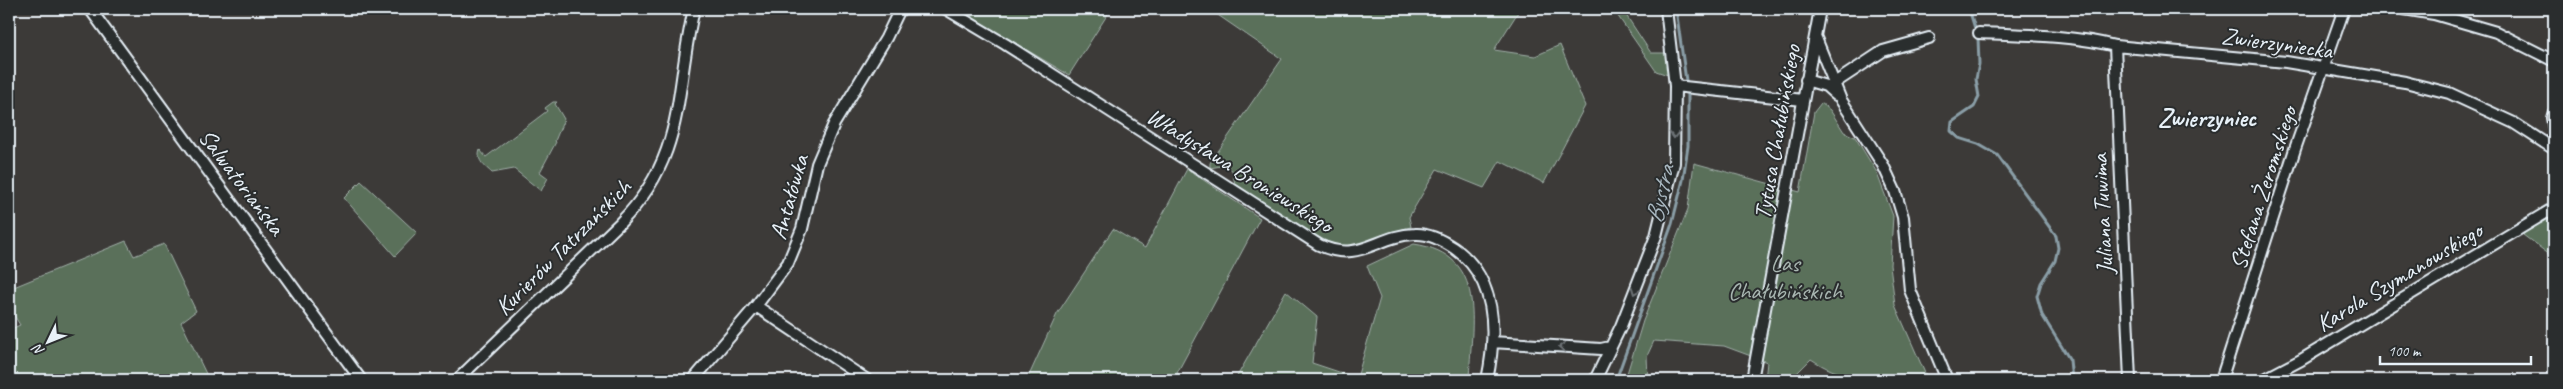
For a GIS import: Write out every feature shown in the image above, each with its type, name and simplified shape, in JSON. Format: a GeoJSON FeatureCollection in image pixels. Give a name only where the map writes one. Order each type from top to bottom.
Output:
{"type":"FeatureCollection","features":[{"type":"Feature","properties":{"kind":"street","name":"Salwatoriańska"},"geometry":{"type":"LineString","coordinates":[[90,9],[361,380]]}},
{"type":"Feature","properties":{"kind":"street","name":"Kurierów Tatrzańskich"},"geometry":{"type":"LineString","coordinates":[[457,380],[620,224],[648,190],[664,160],[677,119],[694,9]]}},
{"type":"Feature","properties":{"kind":"street","name":"Antałówka"},"geometry":{"type":"LineString","coordinates":[[692,380],[756,306],[796,249],[816,164],[834,124],[886,38],[900,9]]}},
{"type":"Feature","properties":{"kind":"street","name":"Władysława Broniewskiego"},"geometry":{"type":"LineString","coordinates":[[946,9],[1320,245],[1340,252],[1352,253],[1366,250],[1399,236],[1417,234],[1445,242],[1466,258],[1484,284],[1492,313],[1492,342],[1487,380]]}},
{"type":"Feature","properties":{"kind":"street"},"geometry":{"type":"LineString","coordinates":[[1595,380],[1656,236],[1674,163],[1677,86],[1666,9]]}},
{"type":"Feature","properties":{"kind":"street","name":"Tytusa Chałubińskiego"},"geometry":{"type":"LineString","coordinates":[[1752,380],[1820,9]]}},
{"type":"Feature","properties":{"kind":"street","name":"Stefana Żeromskiego"},"geometry":{"type":"LineString","coordinates":[[2221,380],[2322,69],[2344,9]]}},
{"type":"Feature","properties":{"kind":"street"},"geometry":{"type":"LineString","coordinates":[[2404,9],[2434,14],[2496,32],[2554,61]]}},
{"type":"Feature","properties":{"kind":"street","name":"Zwierzyniecka"},"geometry":{"type":"LineString","coordinates":[[1979,33],[2041,35],[2094,41],[2115,46],[2286,62],[2405,82],[2449,93],[2514,123],[2554,149]]}},
{"type":"Feature","properties":{"kind":"street"},"geometry":{"type":"LineString","coordinates":[[1815,36],[1841,100],[1883,164],[1895,191],[1902,217],[1910,290],[1947,380]]}},
{"type":"Feature","properties":{"kind":"street"},"geometry":{"type":"LineString","coordinates":[[1833,84],[1883,51],[1929,38]]}},
{"type":"Feature","properties":{"kind":"street","name":"Juliana Tuwima"},"geometry":{"type":"LineString","coordinates":[[2115,46],[2130,380]]}},
{"type":"Feature","properties":{"kind":"street"},"geometry":{"type":"LineString","coordinates":[[1806,80],[1826,86],[1841,100]]}},
{"type":"Feature","properties":{"kind":"street"},"geometry":{"type":"LineString","coordinates":[[1677,86],[1803,100]]}},
{"type":"Feature","properties":{"kind":"street"},"geometry":{"type":"LineString","coordinates":[[2554,112],[2552,118],[2554,129]]}},
{"type":"Feature","properties":{"kind":"street","name":"Karola Szymanowskiego"},"geometry":{"type":"LineString","coordinates":[[2263,380],[2301,360],[2554,208]]}},
{"type":"Feature","properties":{"kind":"street"},"geometry":{"type":"LineString","coordinates":[[756,306],[867,380]]}},
{"type":"Feature","properties":{"kind":"street"},"geometry":{"type":"LineString","coordinates":[[1492,342],[1601,349],[1610,347]]}},
{"type":"Feature","properties":{"kind":"green space"},"geometry":{"type":"Polygon","coordinates":[[[958,9],[1111,9],[1069,75],[958,9]]]}},
{"type":"Feature","properties":{"kind":"green space"},"geometry":{"type":"Polygon","coordinates":[[[1209,9],[1520,9],[1494,50],[1535,56],[1560,45],[1585,106],[1544,183],[1500,161],[1484,188],[1437,169],[1409,217],[1411,227],[1357,245],[1341,246],[1318,237],[1235,184],[1232,170],[1226,165],[1210,168],[1210,163],[1282,59],[1209,9]]]}},
{"type":"Feature","properties":{"kind":"green space"},"geometry":{"type":"Polygon","coordinates":[[[1613,9],[1622,9],[1651,53],[1666,53],[1668,75],[1656,71],[1613,9]]]}},
{"type":"Feature","properties":{"kind":"green space"},"geometry":{"type":"Polygon","coordinates":[[[553,102],[557,102],[555,104],[564,119],[556,142],[540,172],[548,178],[541,191],[514,169],[492,173],[484,166],[479,157],[480,150],[486,157],[547,111],[545,108],[553,102]]]}},
{"type":"Feature","properties":{"kind":"green space","name":"Las Chałubińskich"},"geometry":{"type":"Polygon","coordinates":[[[1821,103],[1830,110],[1844,132],[1855,137],[1876,171],[1893,216],[1890,265],[1895,305],[1928,380],[1895,380],[1892,376],[1869,377],[1850,375],[1822,366],[1811,359],[1790,380],[1765,380],[1767,362],[1724,346],[1654,341],[1647,356],[1648,379],[1650,380],[1625,380],[1643,321],[1688,209],[1694,163],[1800,192],[1814,112],[1821,103]]]}},
{"type":"Feature","properties":{"kind":"green space"},"geometry":{"type":"Polygon","coordinates":[[[1187,169],[1260,218],[1177,373],[1189,380],[1027,380],[1057,314],[1113,229],[1145,248],[1187,169]]]}},
{"type":"Feature","properties":{"kind":"green space"},"geometry":{"type":"Polygon","coordinates":[[[361,181],[417,233],[395,256],[344,198],[361,181]]]}},
{"type":"Feature","properties":{"kind":"green space"},"geometry":{"type":"Polygon","coordinates":[[[2554,215],[2554,258],[2523,235],[2554,215]]]}},
{"type":"Feature","properties":{"kind":"green space"},"geometry":{"type":"Polygon","coordinates":[[[126,241],[134,256],[164,244],[196,311],[181,322],[209,380],[9,380],[9,330],[20,325],[9,307],[9,289],[126,241]]]}},
{"type":"Feature","properties":{"kind":"green space"},"geometry":{"type":"Polygon","coordinates":[[[1414,244],[1438,251],[1455,262],[1465,277],[1470,295],[1472,315],[1469,380],[1235,380],[1286,291],[1317,317],[1312,363],[1357,378],[1380,298],[1367,266],[1414,244]]]}},
{"type":"Feature","properties":{"kind":"waterway","name":"Bystra"},"geometry":{"type":"LineString","coordinates":[[1616,380],[1672,224],[1683,180],[1688,146],[1688,95],[1676,9]]}},
{"type":"Feature","properties":{"kind":"waterway"},"geometry":{"type":"LineString","coordinates":[[1969,9],[1978,38],[1979,64],[1976,79],[1979,97],[1974,107],[1952,122],[1951,131],[1959,138],[1978,144],[1997,155],[2056,236],[2058,248],[2055,261],[2041,283],[2037,296],[2042,315],[2070,360],[2072,380]]}},
{"type":"Feature","properties":{"kind":"district","name":"Zwierzyniec"},"geometry":{"type":"Point","coordinates":[2207,117]}}]}
